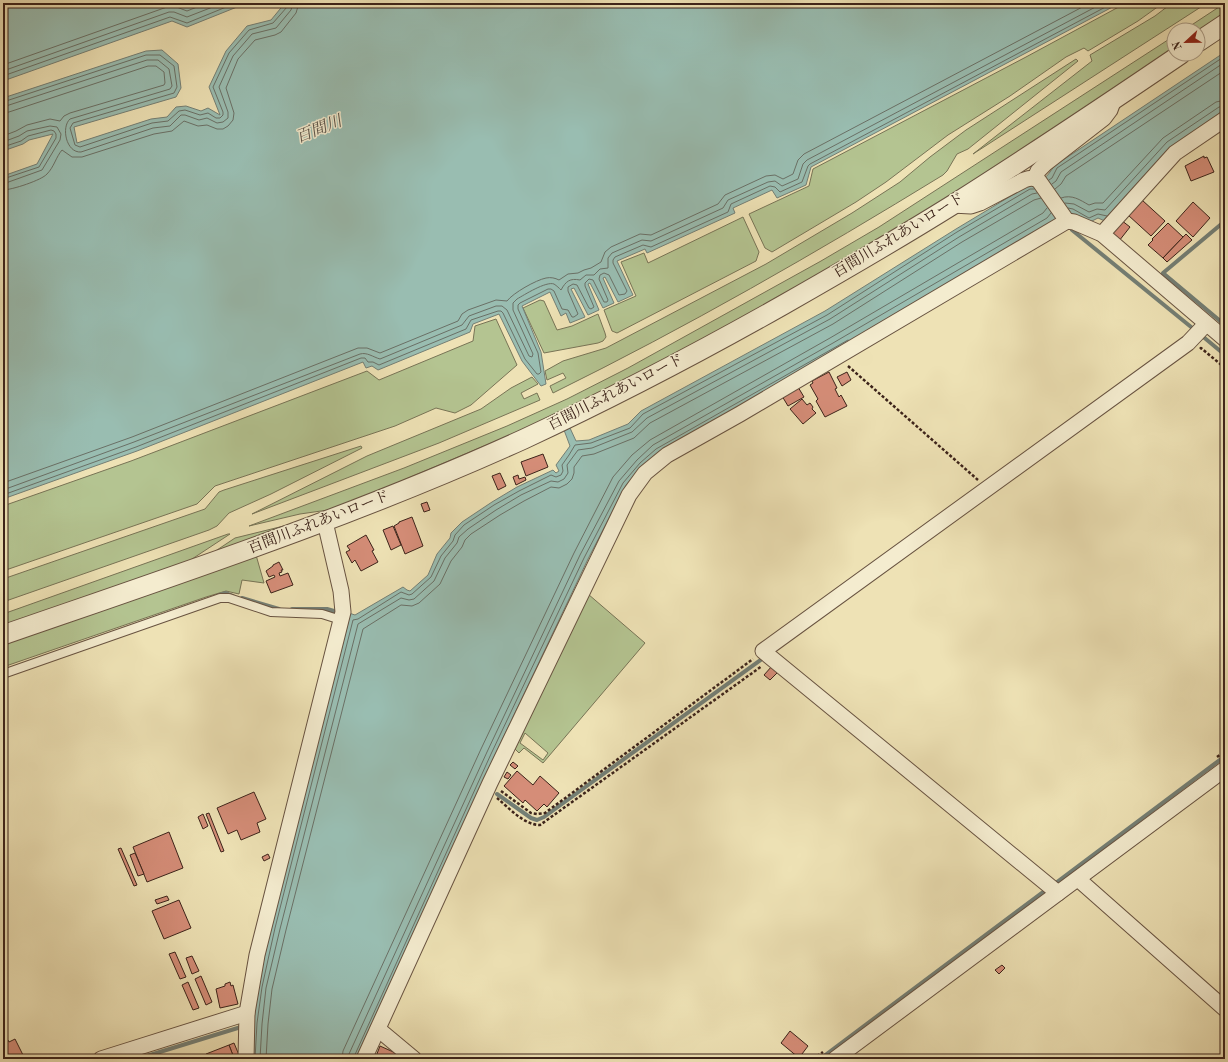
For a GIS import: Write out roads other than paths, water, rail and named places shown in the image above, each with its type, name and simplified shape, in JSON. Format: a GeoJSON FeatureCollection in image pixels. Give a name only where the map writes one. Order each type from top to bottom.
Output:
{"type":"FeatureCollection","features":[{"type":"Feature","properties":{"kind":"street"},"geometry":{"type":"LineString","coordinates":[[1206,37],[1225,24]]}},
{"type":"Feature","properties":{"kind":"street","name":"百間川ふれあいロード"},"geometry":{"type":"LineString","coordinates":[[3,635],[325,522],[433,478],[517,441],[629,388],[730,335],[848,268],[952,205],[1169,62]]}},
{"type":"Feature","properties":{"kind":"street"},"geometry":{"type":"LineString","coordinates":[[1114,99],[1110,110],[1104,118],[1046,163],[1038,171],[1037,179],[1066,219],[1102,234],[1200,330],[1225,339]]}},
{"type":"Feature","properties":{"kind":"street"},"geometry":{"type":"LineString","coordinates":[[1102,234],[1175,153],[1225,119]]}},
{"type":"Feature","properties":{"kind":"street"},"geometry":{"type":"LineString","coordinates":[[952,205],[971,206],[980,203],[1024,180],[1029,178],[1037,179]]}},
{"type":"Feature","properties":{"kind":"street"},"geometry":{"type":"LineString","coordinates":[[364,1059],[489,786],[629,495],[645,473],[667,455],[740,414],[1066,219]]}},
{"type":"Feature","properties":{"kind":"street"},"geometry":{"type":"LineString","coordinates":[[1052,889],[768,655],[987,488],[1188,343],[1200,330]]}},
{"type":"Feature","properties":{"kind":"street"},"geometry":{"type":"LineString","coordinates":[[246,1059],[247,1013],[257,954],[343,612],[325,522]]}},
{"type":"Feature","properties":{"kind":"street"},"geometry":{"type":"LineString","coordinates":[[835,1059],[1052,889],[1078,879],[1225,769]]}},
{"type":"Feature","properties":{"kind":"street"},"geometry":{"type":"LineString","coordinates":[[1078,879],[1225,1009]]}},
{"type":"Feature","properties":{"kind":"street"},"geometry":{"type":"LineString","coordinates":[[101,1059],[247,1013]]}},
{"type":"Feature","properties":{"kind":"street"},"geometry":{"type":"LineString","coordinates":[[378,1029],[414,1059]]}},
{"type":"Feature","properties":{"kind":"lane"},"geometry":{"type":"LineString","coordinates":[[3,674],[220,598],[229,598],[271,612],[322,614],[341,620]]}},
{"type":"Feature","properties":{"kind":"water"},"geometry":{"type":"Polygon","coordinates":[[[3,3],[247,3],[187,27],[172,21],[3,81],[3,3]]]}},
{"type":"Feature","properties":{"kind":"water","name":"百間川"},"geometry":{"type":"Polygon","coordinates":[[[285,3],[1120,3],[811,167],[806,185],[777,198],[772,190],[733,208],[735,213],[647,253],[645,249],[617,261],[633,295],[618,302],[605,277],[603,278],[614,303],[603,308],[590,283],[588,284],[599,310],[588,315],[574,288],[571,289],[585,317],[570,323],[566,313],[561,316],[550,292],[522,306],[541,352],[546,384],[541,386],[522,361],[499,314],[473,324],[470,332],[378,370],[372,366],[366,368],[363,362],[137,451],[3,499],[3,176],[37,164],[53,134],[29,140],[23,144],[3,151],[3,98],[146,51],[162,50],[178,64],[181,88],[176,97],[74,127],[77,143],[151,119],[167,117],[176,107],[186,106],[201,111],[208,108],[220,115],[209,87],[226,51],[247,26],[271,20],[285,3]]]}},
{"type":"Feature","properties":{"kind":"water"},"geometry":{"type":"Polygon","coordinates":[[[1225,52],[1225,114],[1107,222],[1098,218],[1090,222],[1068,212],[838,351],[658,452],[643,466],[626,485],[588,559],[495,755],[356,1059],[251,1059],[253,1023],[258,986],[271,927],[348,623],[346,620],[349,613],[355,615],[403,587],[410,591],[428,575],[437,554],[450,538],[451,533],[462,522],[517,487],[553,470],[556,473],[559,471],[556,465],[570,446],[564,430],[570,428],[576,441],[589,440],[628,424],[641,411],[825,311],[1029,185],[1041,181],[1047,176],[1054,166],[1225,52]]]}},
{"type":"Feature","properties":{"kind":"waterway"},"geometry":{"type":"LineString","coordinates":[[1225,221],[1163,273],[1225,325]]}},
{"type":"Feature","properties":{"kind":"waterway"},"geometry":{"type":"LineString","coordinates":[[1072,230],[1196,331]]}},
{"type":"Feature","properties":{"kind":"waterway"},"geometry":{"type":"LineString","coordinates":[[1201,335],[1225,355]]}},
{"type":"Feature","properties":{"kind":"waterway"},"geometry":{"type":"LineString","coordinates":[[219,595],[226,593],[233,596]]}},
{"type":"Feature","properties":{"kind":"waterway"},"geometry":{"type":"LineString","coordinates":[[242,598],[279,609]]}},
{"type":"Feature","properties":{"kind":"waterway"},"geometry":{"type":"LineString","coordinates":[[292,609],[327,609],[334,611]]}},
{"type":"Feature","properties":{"kind":"waterway"},"geometry":{"type":"LineString","coordinates":[[497,794],[531,818],[537,820],[544,817],[766,656]]}},
{"type":"Feature","properties":{"kind":"waterway"},"geometry":{"type":"LineString","coordinates":[[1053,885],[1225,756]]}},
{"type":"Feature","properties":{"kind":"waterway"},"geometry":{"type":"LineString","coordinates":[[820,1059],[1047,889]]}},
{"type":"Feature","properties":{"kind":"waterway"},"geometry":{"type":"LineString","coordinates":[[137,1059],[241,1027]]}}]}
